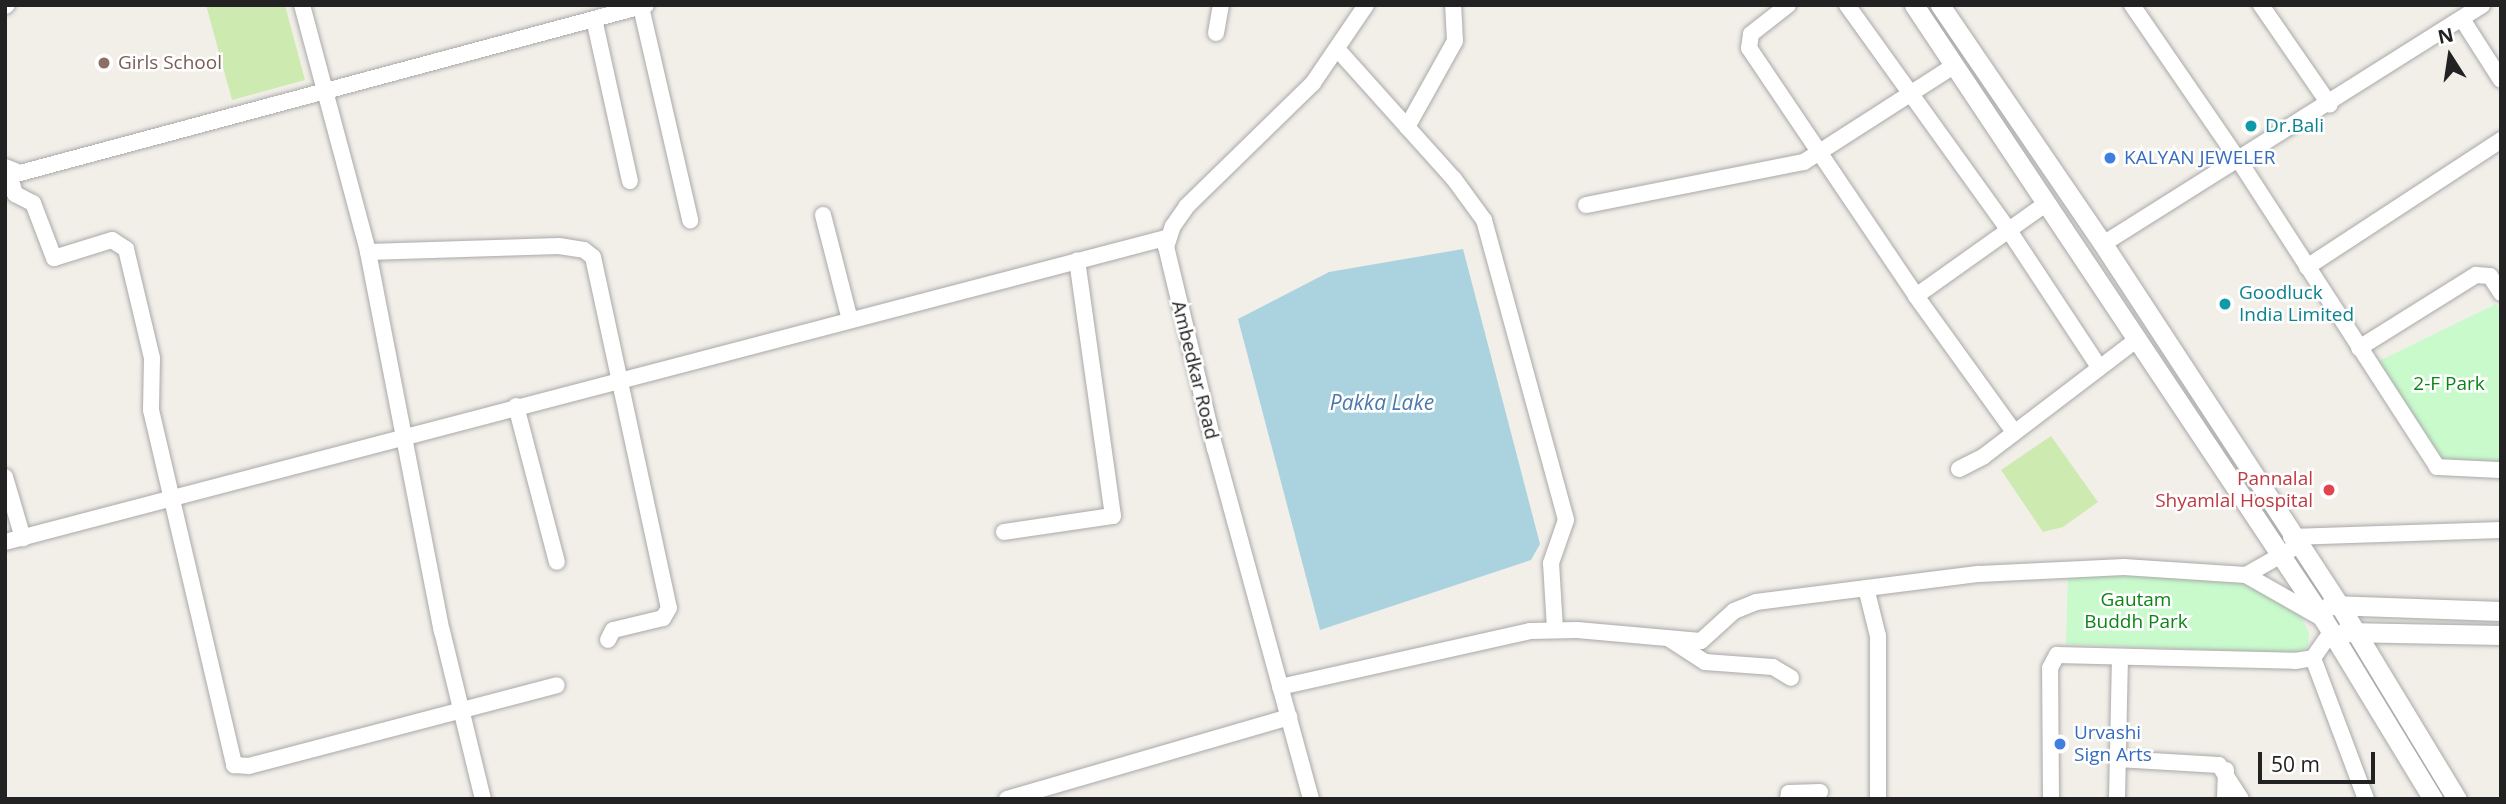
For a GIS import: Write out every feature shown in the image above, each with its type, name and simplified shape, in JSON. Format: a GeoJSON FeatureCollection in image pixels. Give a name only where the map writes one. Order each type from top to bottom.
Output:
{"type":"FeatureCollection","features":[{"type":"Feature","properties":{"kind":"street"},"geometry":{"type":"LineString","coordinates":[[302,5],[368,252],[442,631],[483,799]]}},
{"type":"Feature","properties":{"kind":"street"},"geometry":{"type":"LineString","coordinates":[[1216,33],[1221,5]]}},
{"type":"Feature","properties":{"kind":"street"},"geometry":{"type":"LineString","coordinates":[[5,542],[404,435],[1169,237],[1187,206],[1313,83],[1339,51],[1366,5]]}},
{"type":"Feature","properties":{"kind":"street"},"geometry":{"type":"LineString","coordinates":[[1407,127],[1455,41],[1452,5]]}},
{"type":"Feature","properties":{"kind":"street"},"geometry":{"type":"LineString","coordinates":[[1788,5],[1747,41],[1916,296],[2014,432]]}},
{"type":"Feature","properties":{"kind":"street"},"geometry":{"type":"LineString","coordinates":[[1847,5],[2010,232],[2099,367]]}},
{"type":"Feature","properties":{"kind":"street"},"geometry":{"type":"LineString","coordinates":[[1914,5],[2136,340],[2289,547],[2340,606],[2456,799]]}},
{"type":"Feature","properties":{"kind":"street"},"geometry":{"type":"LineString","coordinates":[[1940,5],[2103,244],[2289,547],[2312,602],[2433,799]]}},
{"type":"Feature","properties":{"kind":"street"},"geometry":{"type":"LineString","coordinates":[[2132,5],[2240,162],[2437,467],[2501,470]]}},
{"type":"Feature","properties":{"kind":"street"},"geometry":{"type":"LineString","coordinates":[[2261,5],[2330,105]]}},
{"type":"Feature","properties":{"kind":"street"},"geometry":{"type":"LineString","coordinates":[[2103,244],[2240,162],[2482,5]]}},
{"type":"Feature","properties":{"kind":"street"},"geometry":{"type":"LineString","coordinates":[[557,684],[248,766],[234,765],[174,497],[151,410],[149,344],[123,243],[112,240],[54,258],[33,202],[9,189],[6,169],[20,173],[643,6],[690,220]]}},
{"type":"Feature","properties":{"kind":"street"},"geometry":{"type":"LineString","coordinates":[[594,19],[630,181]]}},
{"type":"Feature","properties":{"kind":"street"},"geometry":{"type":"LineString","coordinates":[[2462,19],[2501,80]]}},
{"type":"Feature","properties":{"kind":"street"},"geometry":{"type":"LineString","coordinates":[[1339,51],[1473,202],[1497,261],[1566,520],[1551,563],[1555,629]]}},
{"type":"Feature","properties":{"kind":"street"},"geometry":{"type":"LineString","coordinates":[[1586,205],[1764,173],[1821,155],[1955,65]]}},
{"type":"Feature","properties":{"kind":"street"},"geometry":{"type":"LineString","coordinates":[[2308,267],[2501,141]]}},
{"type":"Feature","properties":{"kind":"street"},"geometry":{"type":"LineString","coordinates":[[1916,296],[2010,232],[2047,203]]}},
{"type":"Feature","properties":{"kind":"street"},"geometry":{"type":"LineString","coordinates":[[823,215],[850,320]]}},
{"type":"Feature","properties":{"kind":"street","name":"Ambedkar Road"},"geometry":{"type":"LineString","coordinates":[[1169,237],[1169,268],[1311,799]]}},
{"type":"Feature","properties":{"kind":"street"},"geometry":{"type":"LineString","coordinates":[[368,252],[559,246],[584,250],[593,257],[669,608],[663,618],[613,630],[608,640]]}},
{"type":"Feature","properties":{"kind":"street"},"geometry":{"type":"LineString","coordinates":[[1004,532],[1113,516],[1077,261]]}},
{"type":"Feature","properties":{"kind":"street"},"geometry":{"type":"LineString","coordinates":[[2359,348],[2476,275],[2490,276],[2501,293]]}},
{"type":"Feature","properties":{"kind":"street"},"geometry":{"type":"LineString","coordinates":[[1959,469],[2014,432],[2136,340]]}},
{"type":"Feature","properties":{"kind":"street"},"geometry":{"type":"LineString","coordinates":[[516,406],[557,562]]}},
{"type":"Feature","properties":{"kind":"street"},"geometry":{"type":"LineString","coordinates":[[5,477],[23,538]]}},
{"type":"Feature","properties":{"kind":"street"},"geometry":{"type":"LineString","coordinates":[[2246,575],[2289,547],[2501,530]]}},
{"type":"Feature","properties":{"kind":"street"},"geometry":{"type":"LineString","coordinates":[[1280,687],[1412,655],[1555,629],[1701,641],[1734,611],[1755,602],[1979,574],[2124,567],[2246,575],[2328,626],[2356,632],[2501,635]]}},
{"type":"Feature","properties":{"kind":"street"},"geometry":{"type":"LineString","coordinates":[[1866,588],[1878,636],[1878,799]]}},
{"type":"Feature","properties":{"kind":"street"},"geometry":{"type":"LineString","coordinates":[[2312,602],[2340,606],[2501,611]]}},
{"type":"Feature","properties":{"kind":"street"},"geometry":{"type":"LineString","coordinates":[[2328,626],[2313,658],[2366,799]]}},
{"type":"Feature","properties":{"kind":"street"},"geometry":{"type":"LineString","coordinates":[[1669,639],[1705,662],[1773,667],[1791,678]]}},
{"type":"Feature","properties":{"kind":"street"},"geometry":{"type":"LineString","coordinates":[[2051,799],[2052,659],[2065,653],[2120,659],[2313,658]]}},
{"type":"Feature","properties":{"kind":"street"},"geometry":{"type":"LineString","coordinates":[[2117,799],[2120,659]]}},
{"type":"Feature","properties":{"kind":"street"},"geometry":{"type":"LineString","coordinates":[[1007,799],[1289,718]]}},
{"type":"Feature","properties":{"kind":"street"},"geometry":{"type":"LineString","coordinates":[[2118,759],[2211,763],[2225,769],[2241,799]]}},
{"type":"Feature","properties":{"kind":"street"},"geometry":{"type":"LineString","coordinates":[[2225,769],[2225,799]]}},
{"type":"Feature","properties":{"kind":"street"},"geometry":{"type":"LineString","coordinates":[[1788,799],[1789,793],[1820,792]]}},
{"type":"Feature","properties":{"kind":"green space"},"geometry":{"type":"Polygon","coordinates":[[[206,5],[285,5],[305,80],[232,100],[206,5]]]}},
{"type":"Feature","properties":{"kind":"green space","name":"2-F Park"},"geometry":{"type":"Polygon","coordinates":[[[2496,304],[2501,311],[2501,464],[2442,464],[2375,363],[2496,304]]]}},
{"type":"Feature","properties":{"kind":"green space"},"geometry":{"type":"Polygon","coordinates":[[[2051,436],[2098,502],[2063,527],[2043,532],[2001,470],[2051,436]]]}},
{"type":"Feature","properties":{"kind":"green space","name":"Gautam Buddh Park"},"geometry":{"type":"Polygon","coordinates":[[[2068,573],[2238,581],[2298,611],[2309,633],[2308,646],[2297,654],[2066,644],[2068,573]]]}},
{"type":"Feature","properties":{"kind":"water","name":"Pakka Lake"},"geometry":{"type":"Polygon","coordinates":[[[1463,249],[1540,544],[1531,560],[1320,630],[1238,319],[1329,272],[1463,249]]]}},
{"type":"Feature","properties":{"kind":"place","name":"Girls School"},"geometry":{"type":"Point","coordinates":[104,63]}},
{"type":"Feature","properties":{"kind":"place","name":"Dr.Bali"},"geometry":{"type":"Point","coordinates":[2251,126]}},
{"type":"Feature","properties":{"kind":"place","name":"KALYAN JEWELER"},"geometry":{"type":"Point","coordinates":[2110,158]}},
{"type":"Feature","properties":{"kind":"place","name":"Goodluck India Limited"},"geometry":{"type":"Point","coordinates":[2225,304]}},
{"type":"Feature","properties":{"kind":"place","name":"Pannalal Shyamlal Hospital"},"geometry":{"type":"Point","coordinates":[2329,490]}},
{"type":"Feature","properties":{"kind":"place","name":"Urvashi Sign Arts"},"geometry":{"type":"Point","coordinates":[2060,744]}}]}
